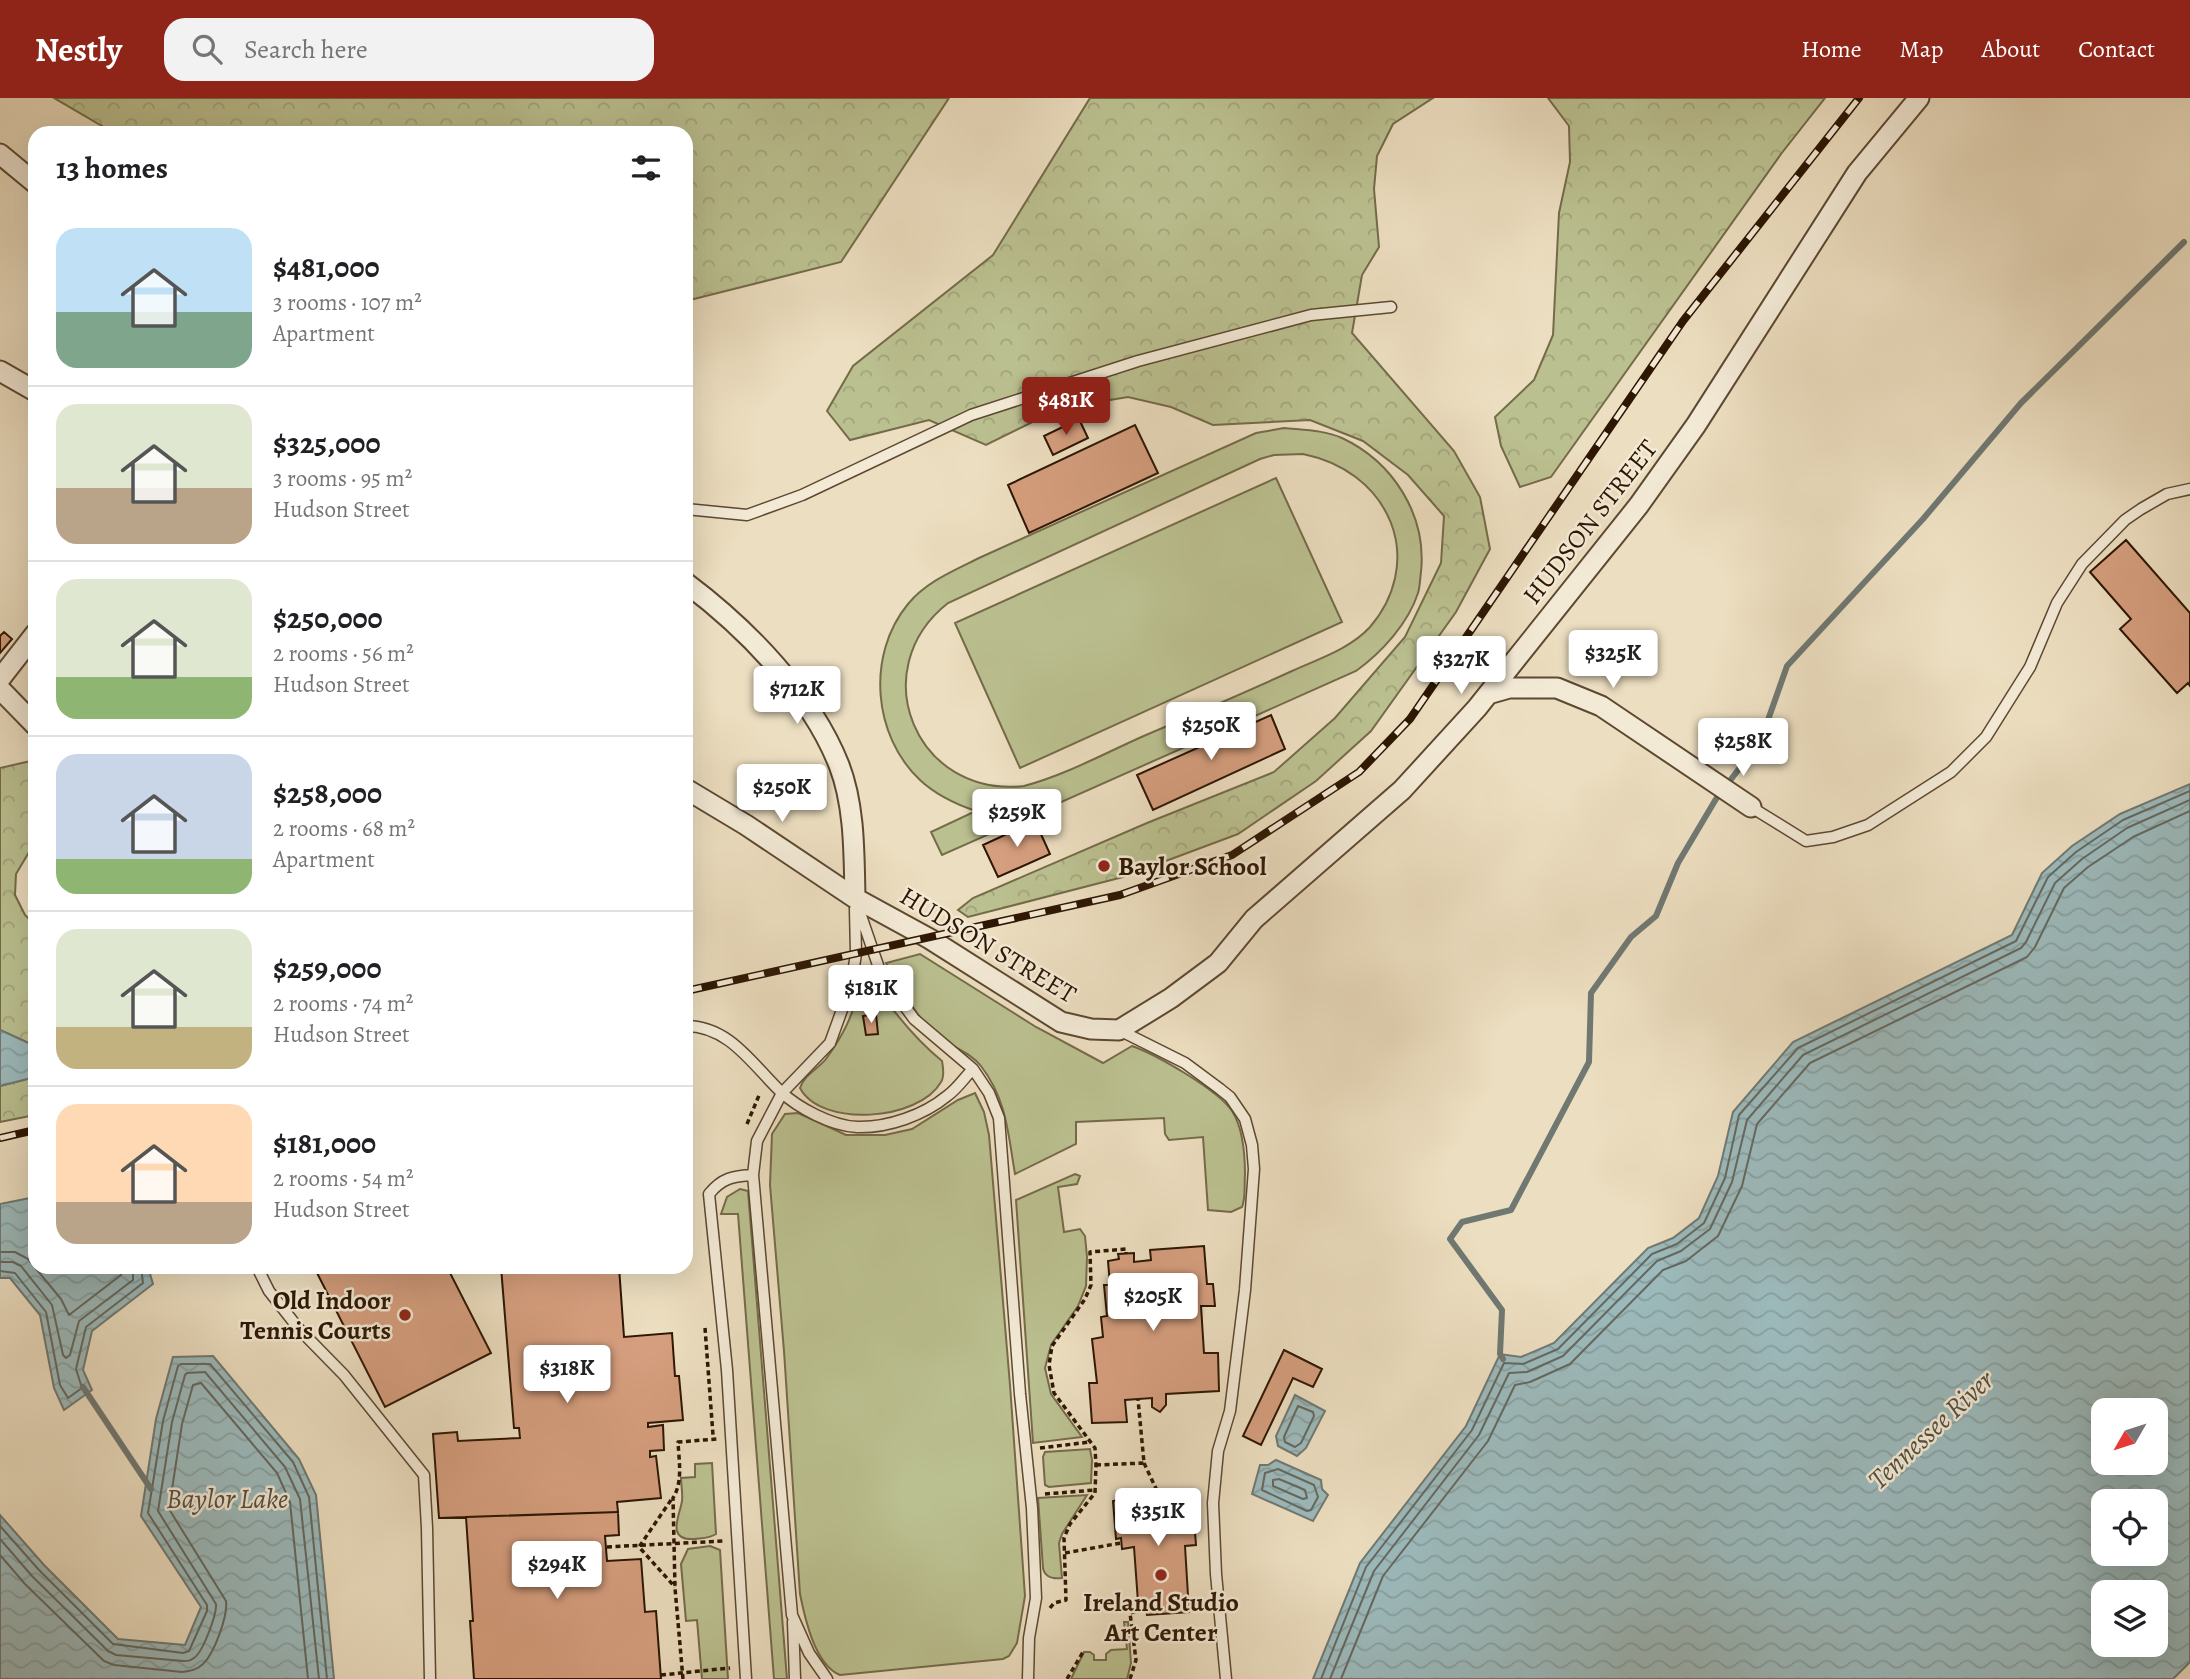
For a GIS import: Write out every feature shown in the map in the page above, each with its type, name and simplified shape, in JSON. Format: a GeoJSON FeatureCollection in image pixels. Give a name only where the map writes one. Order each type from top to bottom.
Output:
{"type":"FeatureCollection","features":[{"type":"Feature","properties":{"kind":"street","name":"HUDSON STREET"},"geometry":{"type":"LineString","coordinates":[[693,793],[855,898],[930,939],[1061,1022],[1091,1029],[1119,1030],[1171,998],[1218,963],[1254,919],[1402,790],[1488,694],[1639,505],[1696,425],[1857,173],[1919,98]]}},
{"type":"Feature","properties":{"kind":"street"},"geometry":{"type":"LineString","coordinates":[[0,154],[28,177]]}},
{"type":"Feature","properties":{"kind":"street"},"geometry":{"type":"LineString","coordinates":[[0,371],[28,387]]}},
{"type":"Feature","properties":{"kind":"street"},"geometry":{"type":"LineString","coordinates":[[693,589],[781,669],[820,724],[840,767],[847,799],[855,851],[855,898]]}},
{"type":"Feature","properties":{"kind":"street"},"geometry":{"type":"LineString","coordinates":[[0,679],[28,643]]}},
{"type":"Feature","properties":{"kind":"street"},"geometry":{"type":"LineString","coordinates":[[1488,694],[1508,688],[1557,688],[1601,706],[1751,807]]}},
{"type":"Feature","properties":{"kind":"street"},"geometry":{"type":"LineString","coordinates":[[0,689],[28,718]]}},
{"type":"Feature","properties":{"kind":"lane"},"geometry":{"type":"LineString","coordinates":[[693,510],[747,514],[802,495],[971,415],[1022,398],[1138,361],[1311,315],[1391,307]]}},
{"type":"Feature","properties":{"kind":"lane"},"geometry":{"type":"LineString","coordinates":[[1751,807],[1806,841],[1833,837],[1868,825],[1951,772],[1986,737],[2023,679],[2057,603],[2082,564],[2124,520],[2167,494],[2190,489]]}},
{"type":"Feature","properties":{"kind":"lane"},"geometry":{"type":"LineString","coordinates":[[855,898],[881,974],[914,1019],[973,1069],[989,1093],[999,1118],[1037,1598],[1029,1638],[1028,1679]]}},
{"type":"Feature","properties":{"kind":"lane"},"geometry":{"type":"LineString","coordinates":[[795,1679],[792,1615],[753,1175],[757,1141],[782,1093],[830,1044],[851,985],[856,954],[855,898]]}},
{"type":"Feature","properties":{"kind":"lane"},"geometry":{"type":"LineString","coordinates":[[693,1026],[700,1026],[731,1042],[746,1054],[782,1093],[811,1111],[834,1122],[857,1127],[895,1122],[923,1112],[948,1096],[973,1069]]}},
{"type":"Feature","properties":{"kind":"lane"},"geometry":{"type":"LineString","coordinates":[[1119,1030],[1185,1063],[1220,1088],[1230,1097],[1245,1119],[1252,1145],[1254,1169],[1245,1290],[1230,1411],[1218,1451],[1213,1503],[1216,1574],[1226,1679]]}},
{"type":"Feature","properties":{"kind":"lane"},"geometry":{"type":"LineString","coordinates":[[746,1679],[727,1370],[709,1194],[719,1181],[735,1176],[753,1175]]}},
{"type":"Feature","properties":{"kind":"lane"},"geometry":{"type":"LineString","coordinates":[[260,1274],[269,1292],[299,1329],[344,1375],[424,1475],[430,1679]]}},
{"type":"Feature","properties":{"kind":"lane"},"geometry":{"type":"LineString","coordinates":[[792,1615],[809,1653],[827,1679]]}},
{"type":"Feature","properties":{"kind":"path"},"geometry":{"type":"LineString","coordinates":[[1048,1615],[1051,1605],[1066,1600],[1064,1538],[1070,1524],[1095,1490],[1096,1465],[1095,1448],[1054,1393],[1050,1355],[1052,1346],[1085,1299],[1091,1285],[1090,1252],[1126,1249],[1126,1254]]}},
{"type":"Feature","properties":{"kind":"path"},"geometry":{"type":"LineString","coordinates":[[1138,1399],[1144,1463],[1160,1497]]}},
{"type":"Feature","properties":{"kind":"path"},"geometry":{"type":"LineString","coordinates":[[639,1547],[678,1491],[678,1442],[731,1438]]}},
{"type":"Feature","properties":{"kind":"path"},"geometry":{"type":"LineString","coordinates":[[1038,1448],[1090,1442]]}},
{"type":"Feature","properties":{"kind":"path"},"geometry":{"type":"LineString","coordinates":[[1096,1465],[1144,1463]]}},
{"type":"Feature","properties":{"kind":"path"},"geometry":{"type":"LineString","coordinates":[[1042,1483],[1043,1494],[1095,1490]]}},
{"type":"Feature","properties":{"kind":"path"},"geometry":{"type":"LineString","coordinates":[[673,1499],[675,1588],[683,1677]]}},
{"type":"Feature","properties":{"kind":"path"},"geometry":{"type":"LineString","coordinates":[[607,1547],[736,1540]]}},
{"type":"Feature","properties":{"kind":"path"},"geometry":{"type":"LineString","coordinates":[[1065,1553],[1121,1543]]}},
{"type":"Feature","properties":{"kind":"path"},"geometry":{"type":"LineString","coordinates":[[639,1547],[675,1588]]}},
{"type":"Feature","properties":{"kind":"path"},"geometry":{"type":"LineString","coordinates":[[1130,1679],[1136,1660],[1130,1613],[1146,1609]]}},
{"type":"Feature","properties":{"kind":"path"},"geometry":{"type":"LineString","coordinates":[[1067,1679],[1083,1652]]}},
{"type":"Feature","properties":{"kind":"path"},"geometry":{"type":"LineString","coordinates":[[660,1675],[683,1677],[731,1667],[732,1679]]}},
{"type":"Feature","properties":{"kind":"green space"},"geometry":{"type":"Polygon","coordinates":[[[54,98],[949,98],[841,262],[693,299],[693,126],[102,126],[54,98]]]}},
{"type":"Feature","properties":{"kind":"green space"},"geometry":{"type":"Polygon","coordinates":[[[1090,98],[1433,98],[1393,124],[1377,156],[1374,189],[1379,247],[1362,275],[1352,333],[1454,451],[1480,497],[1490,549],[1456,612],[1371,731],[1316,781],[1238,834],[1123,877],[968,917],[958,910],[973,898],[1274,772],[1335,718],[1405,637],[1441,563],[1444,516],[1408,475],[1363,441],[1310,420],[1213,425],[1171,407],[1128,397],[1061,408],[986,445],[929,420],[850,440],[827,411],[853,366],[993,255],[1090,98]]]}},
{"type":"Feature","properties":{"kind":"green space"},"geometry":{"type":"Polygon","coordinates":[[[1548,98],[1825,98],[1781,154],[1551,477],[1520,487],[1501,446],[1495,417],[1534,380],[1553,335],[1559,213],[1570,162],[1569,126],[1548,98]]]}},
{"type":"Feature","properties":{"kind":"green space"},"geometry":{"type":"Polygon","coordinates":[[[1284,428],[1335,435],[1360,448],[1391,476],[1412,511],[1421,551],[1419,591],[1401,627],[1375,656],[1356,671],[942,855],[931,832],[976,811],[946,798],[920,780],[904,762],[892,741],[884,718],[881,670],[895,624],[908,604],[932,583],[979,558],[1256,433],[1284,428]],[[1303,454],[1274,455],[1260,459],[948,603],[922,631],[909,662],[906,694],[914,724],[930,751],[955,772],[986,784],[1024,786],[1071,770],[1323,658],[1362,635],[1379,616],[1391,591],[1397,564],[1395,537],[1385,509],[1367,487],[1344,469],[1303,454]]]}},
{"type":"Feature","properties":{"kind":"green space"},"geometry":{"type":"Polygon","coordinates":[[[1276,478],[1342,622],[1020,768],[955,623],[1276,478]]]}},
{"type":"Feature","properties":{"kind":"green space"},"geometry":{"type":"Polygon","coordinates":[[[28,762],[28,854],[16,874],[15,895],[28,918],[28,1043],[0,1030],[0,768],[28,762]]]}},
{"type":"Feature","properties":{"kind":"green space"},"geometry":{"type":"Polygon","coordinates":[[[920,954],[1036,1027],[1103,1063],[1132,1046],[1171,1065],[1214,1093],[1232,1111],[1241,1134],[1245,1167],[1242,1207],[1231,1212],[1208,1210],[1203,1137],[1169,1140],[1165,1134],[1164,1118],[1076,1122],[1076,1144],[1015,1174],[1005,1118],[990,1079],[977,1061],[932,1031],[911,1004],[886,963],[920,954]]]}},
{"type":"Feature","properties":{"kind":"green space"},"geometry":{"type":"Polygon","coordinates":[[[870,982],[881,991],[912,1032],[942,1061],[942,1080],[929,1095],[913,1105],[892,1112],[848,1114],[811,1101],[800,1088],[832,1050],[847,1025],[860,987],[870,982]]]}},
{"type":"Feature","properties":{"kind":"green space"},"geometry":{"type":"Polygon","coordinates":[[[28,1079],[28,1116],[0,1122],[0,1086],[28,1079]]]}},
{"type":"Feature","properties":{"kind":"green space"},"geometry":{"type":"Polygon","coordinates":[[[975,1093],[984,1112],[989,1135],[1010,1385],[1025,1596],[1017,1643],[1009,1656],[1003,1659],[840,1675],[824,1662],[812,1640],[800,1594],[770,1185],[772,1134],[785,1114],[798,1113],[846,1135],[885,1135],[912,1129],[958,1100],[975,1093]]]}},
{"type":"Feature","properties":{"kind":"green space"},"geometry":{"type":"Polygon","coordinates":[[[1075,1174],[1080,1176],[1077,1184],[1058,1187],[1064,1232],[1080,1229],[1085,1236],[1086,1286],[1078,1306],[1051,1345],[1045,1368],[1051,1394],[1082,1437],[1033,1443],[1016,1200],[1075,1174]]]}},
{"type":"Feature","properties":{"kind":"green space"},"geometry":{"type":"Polygon","coordinates":[[[740,1189],[748,1191],[787,1679],[774,1679],[738,1214],[721,1214],[727,1197],[740,1189]]]}},
{"type":"Feature","properties":{"kind":"green space"},"geometry":{"type":"Polygon","coordinates":[[[1090,1449],[1091,1483],[1049,1487],[1045,1485],[1045,1452],[1090,1449]]]}},
{"type":"Feature","properties":{"kind":"green space"},"geometry":{"type":"Polygon","coordinates":[[[712,1463],[716,1534],[686,1539],[677,1532],[682,1501],[681,1478],[695,1477],[695,1464],[712,1463]]]}},
{"type":"Feature","properties":{"kind":"green space"},"geometry":{"type":"Polygon","coordinates":[[[1087,1495],[1059,1543],[1062,1578],[1050,1577],[1043,1568],[1038,1498],[1087,1495]]]}},
{"type":"Feature","properties":{"kind":"green space"},"geometry":{"type":"Polygon","coordinates":[[[710,1546],[720,1550],[728,1679],[702,1679],[697,1620],[686,1621],[681,1564],[688,1549],[710,1546]]]}},
{"type":"Feature","properties":{"kind":"green space"},"geometry":{"type":"Polygon","coordinates":[[[1124,1622],[1128,1622],[1131,1663],[1127,1679],[1071,1679],[1084,1652],[1094,1655],[1094,1660],[1106,1660],[1106,1654],[1111,1650],[1127,1649],[1124,1622]]]}},
{"type":"Feature","properties":{"kind":"water","name":"Tennessee River"},"geometry":{"type":"Polygon","coordinates":[[[2190,784],[2190,1662],[2173,1679],[1313,1679],[1360,1563],[1466,1426],[1500,1354],[1521,1357],[1554,1343],[1648,1248],[1673,1238],[1699,1218],[1718,1176],[1733,1112],[1793,1042],[2012,935],[2042,873],[2072,846],[2120,814],[2190,784]]]}},
{"type":"Feature","properties":{"kind":"water"},"geometry":{"type":"Polygon","coordinates":[[[0,1030],[28,1043],[28,1079],[0,1086],[0,1030]]]}},
{"type":"Feature","properties":{"kind":"water"},"geometry":{"type":"Polygon","coordinates":[[[28,1198],[28,1274],[150,1274],[153,1284],[92,1331],[83,1370],[92,1390],[64,1410],[54,1388],[40,1315],[10,1278],[0,1278],[0,1204],[28,1198]]]}},
{"type":"Feature","properties":{"kind":"water","name":"Baylor Lake"},"geometry":{"type":"Polygon","coordinates":[[[213,1356],[299,1459],[316,1495],[334,1679],[0,1679],[0,1515],[44,1565],[118,1639],[185,1645],[201,1607],[141,1516],[156,1419],[173,1357],[213,1356]]]}},
{"type":"Feature","properties":{"kind":"water"},"geometry":{"type":"Polygon","coordinates":[[[1295,1395],[1325,1411],[1306,1448],[1297,1456],[1278,1446],[1276,1436],[1295,1395]]]}},
{"type":"Feature","properties":{"kind":"water"},"geometry":{"type":"Polygon","coordinates":[[[1276,1460],[1321,1480],[1322,1489],[1328,1495],[1313,1521],[1252,1494],[1260,1465],[1268,1465],[1276,1460]]]}},
{"type":"Feature","properties":{"kind":"building"},"geometry":{"type":"Polygon","coordinates":[[[1079,419],[1088,438],[1053,455],[1044,436],[1079,419]]]}},
{"type":"Feature","properties":{"kind":"building"},"geometry":{"type":"Polygon","coordinates":[[[1135,425],[1158,473],[1029,533],[1008,485],[1135,425]]]}},
{"type":"Feature","properties":{"kind":"building"},"geometry":{"type":"Polygon","coordinates":[[[2126,540],[2190,613],[2190,686],[2188,683],[2177,693],[2120,629],[2131,619],[2090,572],[2126,540]]]}},
{"type":"Feature","properties":{"kind":"building"},"geometry":{"type":"Polygon","coordinates":[[[4,632],[12,639],[0,653],[0,636],[4,632]]]}},
{"type":"Feature","properties":{"kind":"building"},"geometry":{"type":"Polygon","coordinates":[[[1271,715],[1285,749],[1153,810],[1137,775],[1271,715]]]}},
{"type":"Feature","properties":{"kind":"building"},"geometry":{"type":"Polygon","coordinates":[[[1035,821],[1050,854],[998,877],[983,845],[1035,821]]]}},
{"type":"Feature","properties":{"kind":"building"},"geometry":{"type":"Polygon","coordinates":[[[876,1014],[878,1034],[866,1035],[863,1016],[876,1014]]]}},
{"type":"Feature","properties":{"kind":"building"},"geometry":{"type":"Polygon","coordinates":[[[1204,1246],[1207,1284],[1213,1284],[1215,1306],[1201,1306],[1204,1353],[1218,1353],[1219,1391],[1166,1394],[1166,1405],[1160,1412],[1152,1407],[1152,1398],[1125,1400],[1127,1422],[1092,1423],[1089,1383],[1097,1383],[1092,1339],[1103,1337],[1101,1317],[1107,1316],[1104,1285],[1110,1285],[1108,1261],[1119,1259],[1118,1254],[1134,1253],[1134,1262],[1151,1260],[1150,1250],[1204,1246]]]}},
{"type":"Feature","properties":{"kind":"building","name":"Old Indoor Tennis Courts"},"geometry":{"type":"Polygon","coordinates":[[[318,1274],[451,1274],[491,1353],[385,1407],[318,1274]]]}},
{"type":"Feature","properties":{"kind":"building"},"geometry":{"type":"Polygon","coordinates":[[[502,1274],[620,1274],[624,1337],[672,1333],[675,1376],[679,1376],[683,1420],[648,1423],[648,1427],[663,1425],[664,1450],[650,1451],[650,1457],[656,1456],[661,1498],[617,1502],[618,1512],[439,1518],[433,1434],[457,1432],[458,1441],[520,1438],[519,1428],[514,1428],[502,1274]]]}},
{"type":"Feature","properties":{"kind":"building"},"geometry":{"type":"Polygon","coordinates":[[[1284,1350],[1322,1369],[1313,1387],[1293,1378],[1261,1445],[1243,1436],[1284,1350]]]}},
{"type":"Feature","properties":{"kind":"building","name":"Ireland Studio Art Center"},"geometry":{"type":"Polygon","coordinates":[[[1192,1494],[1196,1545],[1185,1546],[1189,1612],[1147,1615],[1145,1601],[1138,1602],[1134,1547],[1122,1549],[1121,1538],[1116,1539],[1113,1501],[1124,1499],[1123,1496],[1147,1495],[1148,1498],[1192,1494]]]}},
{"type":"Feature","properties":{"kind":"building"},"geometry":{"type":"Polygon","coordinates":[[[618,1512],[619,1535],[605,1536],[607,1561],[641,1559],[645,1612],[656,1611],[661,1679],[474,1679],[466,1517],[618,1512]]]}},
{"type":"Feature","properties":{"kind":"waterway"},"geometry":{"type":"LineString","coordinates":[[1503,1359],[1500,1354],[1502,1310],[1450,1239],[1462,1222],[1511,1210],[1589,1062],[1591,993],[1631,937],[1656,916],[1678,863],[1716,799],[1761,740],[1787,666],[1923,519],[2021,403],[2184,242]]}},
{"type":"Feature","properties":{"kind":"waterway"},"geometry":{"type":"LineString","coordinates":[[83,1387],[151,1489]]}},
{"type":"Feature","properties":{"kind":"railway"},"geometry":{"type":"LineString","coordinates":[[693,989],[1120,895],[1232,855],[1359,772],[1410,719],[1683,321],[1859,98]]}},
{"type":"Feature","properties":{"kind":"railway"},"geometry":{"type":"LineString","coordinates":[[0,1138],[28,1132]]}},
{"type":"Feature","properties":{"kind":"place","name":"Baylor School"},"geometry":{"type":"Point","coordinates":[1104,866]}},
{"type":"Feature","properties":{"kind":"place","name":"Old Indoor Tennis Courts"},"geometry":{"type":"Point","coordinates":[405,1315]}},
{"type":"Feature","properties":{"kind":"place","name":"Ireland Studio Art Center"},"geometry":{"type":"Point","coordinates":[1161,1575]}}]}
